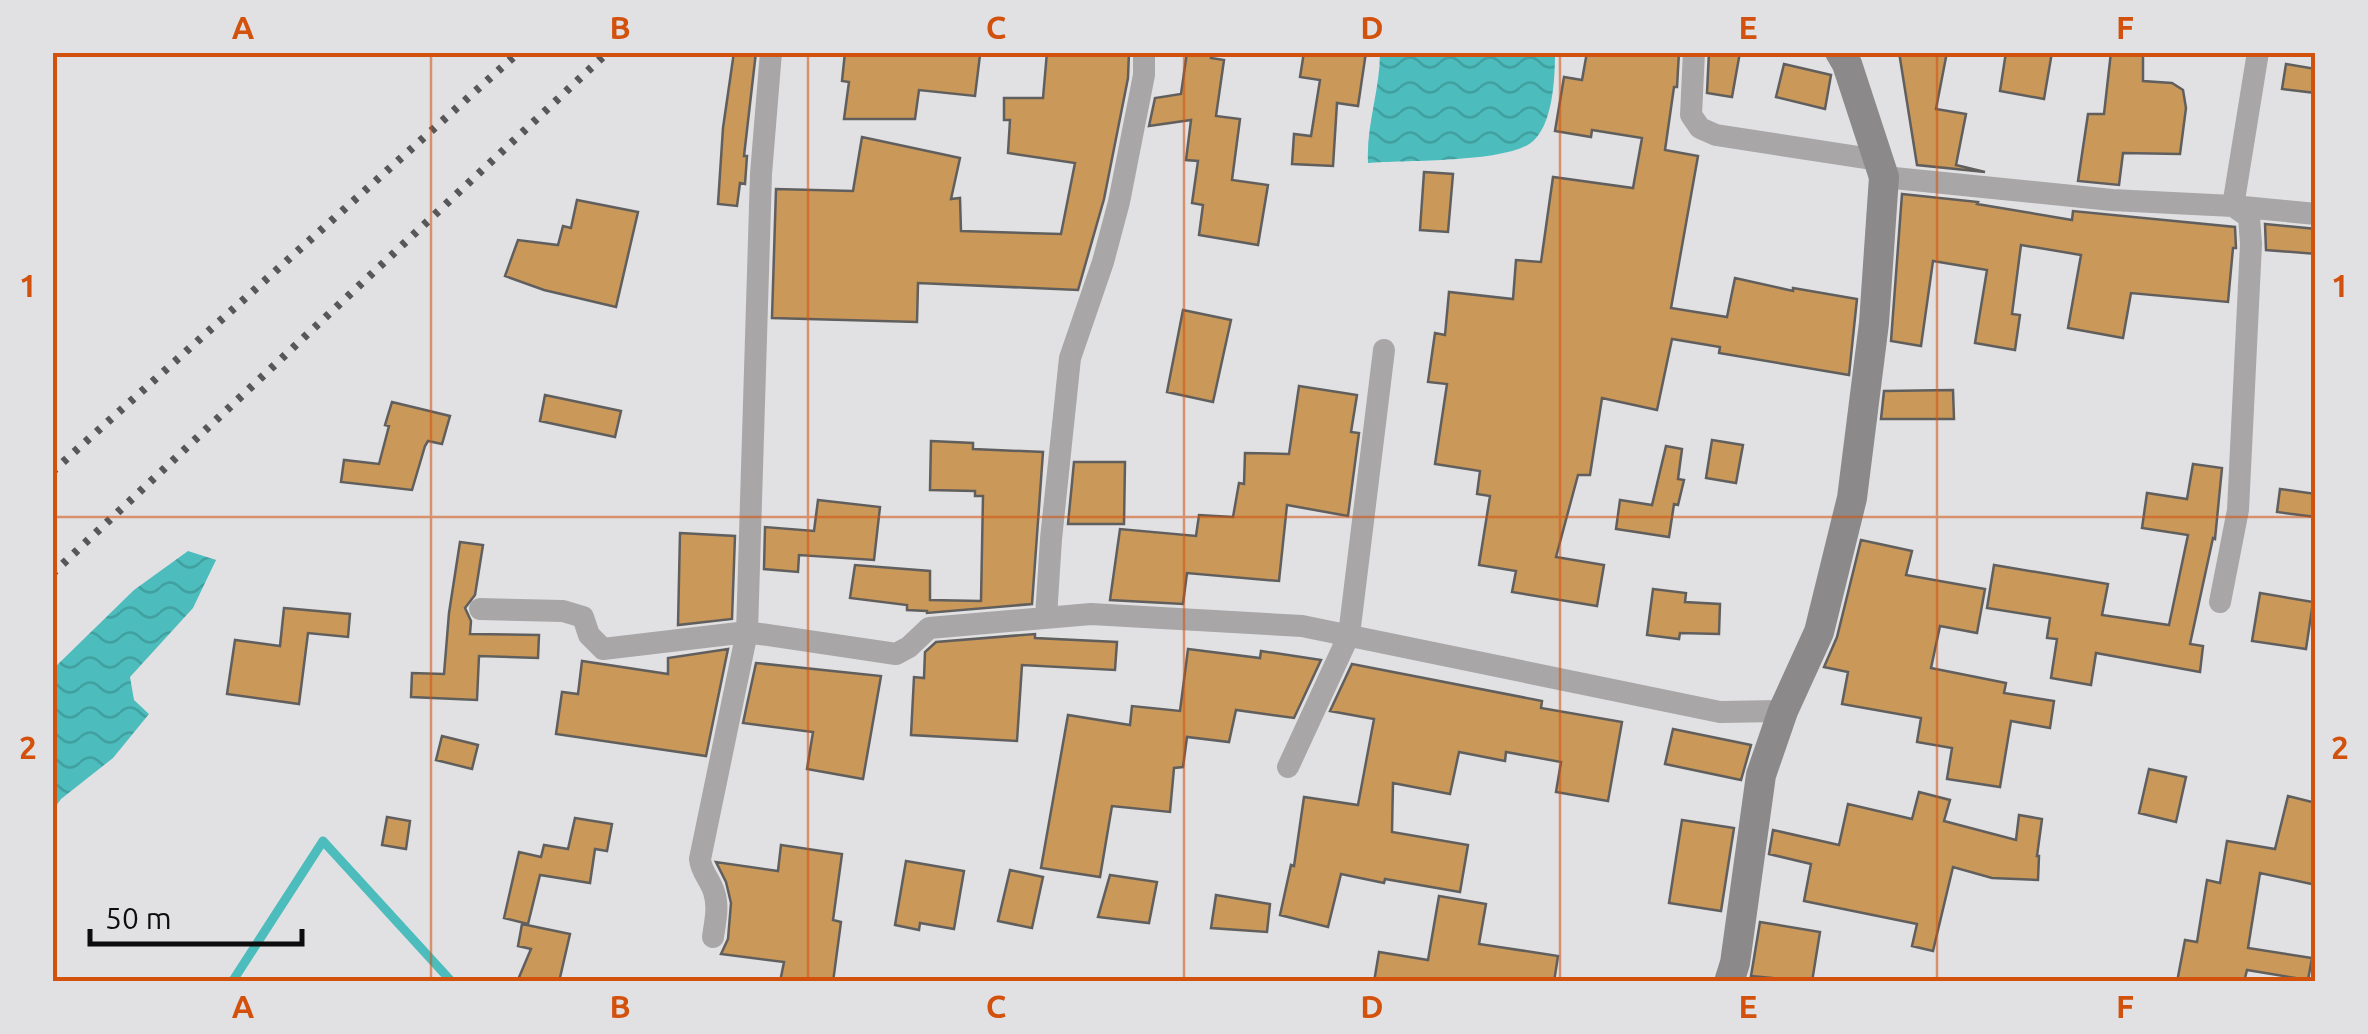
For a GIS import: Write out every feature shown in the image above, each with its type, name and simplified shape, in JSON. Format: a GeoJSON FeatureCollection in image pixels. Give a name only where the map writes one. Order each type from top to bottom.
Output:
{"type":"FeatureCollection","features":[{"type":"Feature","properties":{"kind":"main road"},"geometry":{"type":"LineString","coordinates":[[1729,982],[1735,963],[1761,774],[1783,711],[1819,632],[1852,498],[1874,323],[1881,169],[1840,52]]}},
{"type":"Feature","properties":{"kind":"street"},"geometry":{"type":"LineString","coordinates":[[713,937],[717,906],[713,888],[700,868],[700,859],[747,632],[760,174],[771,52]]}},
{"type":"Feature","properties":{"kind":"street"},"geometry":{"type":"LineString","coordinates":[[1046,617],[1050,538],[1070,358],[1104,262],[1120,202],[1144,75],[1144,52]]}},
{"type":"Feature","properties":{"kind":"street"},"geometry":{"type":"LineString","coordinates":[[1694,52],[1691,115],[1700,128],[1716,136],[1881,169],[2112,200],[2316,214]]}},
{"type":"Feature","properties":{"kind":"street"},"geometry":{"type":"LineString","coordinates":[[2232,206],[2258,52]]}},
{"type":"Feature","properties":{"kind":"street"},"geometry":{"type":"LineString","coordinates":[[2220,602],[2238,510],[2250,244],[2249,217],[2232,206]]}},
{"type":"Feature","properties":{"kind":"street"},"geometry":{"type":"LineString","coordinates":[[1288,767],[1349,635],[1384,350]]}},
{"type":"Feature","properties":{"kind":"street"},"geometry":{"type":"LineString","coordinates":[[480,609],[563,611],[583,617],[589,635],[604,649],[747,632],[896,654],[929,628],[1091,614],[1302,626],[1720,712],[1783,711]]}},
{"type":"Feature","properties":{"kind":"water"},"geometry":{"type":"Polygon","coordinates":[[[1380,53],[1555,53],[1551,100],[1544,124],[1532,142],[1501,154],[1368,163],[1380,53]]]}},
{"type":"Feature","properties":{"kind":"water"},"geometry":{"type":"Polygon","coordinates":[[[188,551],[216,560],[193,608],[130,677],[134,700],[149,714],[113,758],[61,799],[53,810],[53,669],[134,590],[188,551]]]}},
{"type":"Feature","properties":{"kind":"building"},"geometry":{"type":"Polygon","coordinates":[[[734,52],[756,52],[744,156],[745,184],[740,183],[737,206],[718,204],[734,52]]]}},
{"type":"Feature","properties":{"kind":"building"},"geometry":{"type":"Polygon","coordinates":[[[845,52],[980,55],[975,96],[919,90],[915,119],[844,119],[849,82],[842,81],[845,52]]]}},
{"type":"Feature","properties":{"kind":"building"},"geometry":{"type":"Polygon","coordinates":[[[1047,52],[1129,52],[1128,78],[1104,199],[1078,290],[918,283],[917,322],[772,318],[776,189],[853,191],[862,137],[960,158],[951,199],[960,198],[961,231],[1061,234],[1075,163],[1008,153],[1010,120],[1004,120],[1004,98],[1043,98],[1047,52]]]}},
{"type":"Feature","properties":{"kind":"building"},"geometry":{"type":"Polygon","coordinates":[[[1187,52],[1212,52],[1211,58],[1224,60],[1216,116],[1240,119],[1232,180],[1268,185],[1258,245],[1199,235],[1203,205],[1192,203],[1198,161],[1186,160],[1191,120],[1149,126],[1155,98],[1181,94],[1187,52]]]}},
{"type":"Feature","properties":{"kind":"building"},"geometry":{"type":"Polygon","coordinates":[[[1304,52],[1366,52],[1358,106],[1337,103],[1333,166],[1292,164],[1294,134],[1311,136],[1320,80],[1300,77],[1304,52]]]}},
{"type":"Feature","properties":{"kind":"building"},"geometry":{"type":"Polygon","coordinates":[[[1587,52],[1679,52],[1665,150],[1698,156],[1671,308],[1727,317],[1735,278],[1857,299],[1849,375],[1719,353],[1720,347],[1672,339],[1657,410],[1602,398],[1590,475],[1578,475],[1556,557],[1604,565],[1597,606],[1512,592],[1516,571],[1479,565],[1490,496],[1477,494],[1480,471],[1435,464],[1447,384],[1428,382],[1435,333],[1445,335],[1449,292],[1513,299],[1516,260],[1541,262],[1553,177],[1633,188],[1642,138],[1592,130],[1591,137],[1555,131],[1564,77],[1582,80],[1587,52]]]}},
{"type":"Feature","properties":{"kind":"building"},"geometry":{"type":"Polygon","coordinates":[[[1709,52],[1740,52],[1732,97],[1707,93],[1709,52]]]}},
{"type":"Feature","properties":{"kind":"building"},"geometry":{"type":"Polygon","coordinates":[[[1899,52],[1947,52],[1936,109],[1966,114],[1956,165],[1985,172],[1917,165],[1899,52]]]}},
{"type":"Feature","properties":{"kind":"building"},"geometry":{"type":"Polygon","coordinates":[[[2006,52],[2052,52],[2044,99],[2000,91],[2006,52]]]}},
{"type":"Feature","properties":{"kind":"building"},"geometry":{"type":"Polygon","coordinates":[[[2111,52],[2143,52],[2143,81],[2172,83],[2183,90],[2186,108],[2180,154],[2123,153],[2119,185],[2078,181],[2088,114],[2104,114],[2111,52]]]}},
{"type":"Feature","properties":{"kind":"building"},"geometry":{"type":"Polygon","coordinates":[[[1784,64],[1831,75],[1825,109],[1776,97],[1784,64]]]}},
{"type":"Feature","properties":{"kind":"building"},"geometry":{"type":"Polygon","coordinates":[[[2286,64],[2316,69],[2316,93],[2282,89],[2286,64]]]}},
{"type":"Feature","properties":{"kind":"building"},"geometry":{"type":"Polygon","coordinates":[[[1424,172],[1453,174],[1448,232],[1420,230],[1424,172]]]}},
{"type":"Feature","properties":{"kind":"building"},"geometry":{"type":"Polygon","coordinates":[[[1902,194],[1978,202],[2072,220],[2073,211],[2235,227],[2228,302],[2131,293],[2123,338],[2068,328],[2081,255],[2021,245],[2012,314],[2020,315],[2015,350],[1975,343],[1987,270],[1933,261],[1921,346],[1891,341],[1902,194]]]}},
{"type":"Feature","properties":{"kind":"building"},"geometry":{"type":"Polygon","coordinates":[[[577,200],[638,212],[616,307],[505,276],[518,240],[558,245],[563,226],[571,228],[577,200]]]}},
{"type":"Feature","properties":{"kind":"building"},"geometry":{"type":"Polygon","coordinates":[[[2265,224],[2316,229],[2316,254],[2266,250],[2265,224]]]}},
{"type":"Feature","properties":{"kind":"building"},"geometry":{"type":"Polygon","coordinates":[[[1183,310],[1231,320],[1213,402],[1167,392],[1183,310]]]}},
{"type":"Feature","properties":{"kind":"building"},"geometry":{"type":"Polygon","coordinates":[[[1299,386],[1357,395],[1351,432],[1359,433],[1348,516],[1287,505],[1279,581],[1187,573],[1183,604],[1110,600],[1120,529],[1196,536],[1199,515],[1233,517],[1239,483],[1244,484],[1245,453],[1289,454],[1299,386]]]}},
{"type":"Feature","properties":{"kind":"building"},"geometry":{"type":"Polygon","coordinates":[[[1953,390],[1954,419],[1881,419],[1884,391],[1953,390]]]}},
{"type":"Feature","properties":{"kind":"building"},"geometry":{"type":"Polygon","coordinates":[[[545,395],[621,411],[615,437],[540,421],[545,395]]]}},
{"type":"Feature","properties":{"kind":"building"},"geometry":{"type":"Polygon","coordinates":[[[392,402],[450,416],[442,444],[428,441],[412,490],[341,482],[344,460],[379,464],[392,402]]]}},
{"type":"Feature","properties":{"kind":"building"},"geometry":{"type":"Polygon","coordinates":[[[1712,440],[1743,445],[1736,483],[1706,478],[1712,440]]]}},
{"type":"Feature","properties":{"kind":"building"},"geometry":{"type":"Polygon","coordinates":[[[931,441],[973,443],[973,449],[1043,452],[1032,604],[927,613],[907,610],[907,605],[850,598],[855,565],[930,571],[930,600],[981,601],[983,496],[975,496],[975,491],[930,490],[931,441]]]}},
{"type":"Feature","properties":{"kind":"building"},"geometry":{"type":"Polygon","coordinates":[[[1666,446],[1682,449],[1678,479],[1684,480],[1678,505],[1674,504],[1669,537],[1616,529],[1620,500],[1652,505],[1666,446]]]}},
{"type":"Feature","properties":{"kind":"building"},"geometry":{"type":"Polygon","coordinates":[[[1074,462],[1125,462],[1124,524],[1068,524],[1074,462]]]}},
{"type":"Feature","properties":{"kind":"building"},"geometry":{"type":"Polygon","coordinates":[[[2193,464],[2222,468],[2215,539],[2190,644],[2203,646],[2200,672],[2096,653],[2091,685],[2051,678],[2057,639],[2047,638],[2050,618],[1987,608],[1994,565],[2108,584],[2102,615],[2169,625],[2188,535],[2142,528],[2147,493],[2187,499],[2193,464]]]}},
{"type":"Feature","properties":{"kind":"building"},"geometry":{"type":"Polygon","coordinates":[[[2280,489],[2316,494],[2316,517],[2277,512],[2280,489]]]}},
{"type":"Feature","properties":{"kind":"building"},"geometry":{"type":"Polygon","coordinates":[[[818,500],[880,507],[874,560],[799,555],[798,572],[764,569],[765,527],[814,531],[818,500]]]}},
{"type":"Feature","properties":{"kind":"building"},"geometry":{"type":"Polygon","coordinates":[[[680,533],[735,536],[732,619],[678,625],[680,533]]]}},
{"type":"Feature","properties":{"kind":"building"},"geometry":{"type":"Polygon","coordinates":[[[1861,540],[1912,551],[1906,575],[1985,589],[1977,633],[1940,626],[1931,668],[2006,683],[2004,693],[2054,701],[2050,728],[2011,721],[2000,787],[1947,779],[1952,748],[1917,742],[1921,718],[1842,704],[1848,672],[1824,667],[1837,637],[1861,540]]]}},
{"type":"Feature","properties":{"kind":"building"},"geometry":{"type":"Polygon","coordinates":[[[460,542],[483,545],[475,595],[465,608],[471,621],[470,634],[539,635],[538,658],[479,656],[477,700],[411,697],[412,673],[444,674],[460,542]]]}},
{"type":"Feature","properties":{"kind":"building"},"geometry":{"type":"Polygon","coordinates":[[[1653,589],[1686,593],[1685,602],[1720,604],[1719,634],[1680,633],[1679,639],[1647,635],[1653,589]]]}},
{"type":"Feature","properties":{"kind":"building"},"geometry":{"type":"Polygon","coordinates":[[[2260,593],[2313,602],[2306,649],[2252,641],[2260,593]]]}},
{"type":"Feature","properties":{"kind":"building"},"geometry":{"type":"Polygon","coordinates":[[[284,608],[350,614],[348,637],[308,633],[299,704],[227,694],[235,640],[280,646],[284,608]]]}},
{"type":"Feature","properties":{"kind":"building"},"geometry":{"type":"Polygon","coordinates":[[[1035,634],[1035,638],[1117,642],[1115,670],[1022,665],[1017,741],[911,735],[914,677],[924,678],[925,652],[936,642],[1035,634]]]}},
{"type":"Feature","properties":{"kind":"building"},"geometry":{"type":"Polygon","coordinates":[[[728,649],[706,756],[556,734],[562,692],[578,694],[582,661],[668,674],[668,658],[728,649]]]}},
{"type":"Feature","properties":{"kind":"building"},"geometry":{"type":"Polygon","coordinates":[[[1188,649],[1260,658],[1261,651],[1321,660],[1294,718],[1236,710],[1229,742],[1187,737],[1183,767],[1174,768],[1170,812],[1112,806],[1100,877],[1041,868],[1068,715],[1130,725],[1132,706],[1180,711],[1188,649]]]}},
{"type":"Feature","properties":{"kind":"building"},"geometry":{"type":"Polygon","coordinates":[[[756,663],[881,676],[863,779],[807,769],[813,732],[743,723],[756,663]]]}},
{"type":"Feature","properties":{"kind":"building"},"geometry":{"type":"Polygon","coordinates":[[[1352,664],[1542,701],[1541,708],[1622,722],[1608,801],[1556,792],[1561,762],[1506,752],[1505,761],[1459,752],[1450,794],[1393,783],[1392,832],[1468,845],[1460,892],[1341,874],[1328,927],[1280,915],[1291,865],[1294,866],[1304,797],[1358,805],[1374,719],[1330,711],[1352,664]]]}},
{"type":"Feature","properties":{"kind":"building"},"geometry":{"type":"Polygon","coordinates":[[[1673,729],[1751,745],[1741,780],[1665,764],[1673,729]]]}},
{"type":"Feature","properties":{"kind":"building"},"geometry":{"type":"Polygon","coordinates":[[[442,736],[478,745],[472,769],[436,760],[442,736]]]}},
{"type":"Feature","properties":{"kind":"building"},"geometry":{"type":"Polygon","coordinates":[[[2149,769],[2186,777],[2176,822],[2139,813],[2149,769]]]}},
{"type":"Feature","properties":{"kind":"building"},"geometry":{"type":"Polygon","coordinates":[[[1919,792],[1950,800],[1944,821],[2016,840],[2019,815],[2042,819],[2038,880],[1992,878],[1953,867],[1933,951],[1912,946],[1917,924],[1804,901],[1811,864],[1769,854],[1773,830],[1839,845],[1848,804],[1912,819],[1919,792]]]}},
{"type":"Feature","properties":{"kind":"building"},"geometry":{"type":"Polygon","coordinates":[[[2288,796],[2316,803],[2316,885],[2260,873],[2248,948],[2312,958],[2308,980],[2247,970],[2244,982],[2177,982],[2185,940],[2197,942],[2207,880],[2220,883],[2227,841],[2275,849],[2288,796]]]}},
{"type":"Feature","properties":{"kind":"building"},"geometry":{"type":"Polygon","coordinates":[[[387,817],[410,821],[406,849],[382,845],[387,817]]]}},
{"type":"Feature","properties":{"kind":"building"},"geometry":{"type":"Polygon","coordinates":[[[575,818],[612,824],[607,851],[595,849],[590,883],[540,875],[528,924],[504,918],[519,852],[541,857],[544,845],[568,849],[575,818]]]}},
{"type":"Feature","properties":{"kind":"building"},"geometry":{"type":"Polygon","coordinates":[[[1682,820],[1734,828],[1721,911],[1669,903],[1682,820]]]}},
{"type":"Feature","properties":{"kind":"building"},"geometry":{"type":"Polygon","coordinates":[[[781,845],[842,854],[833,920],[841,922],[833,982],[780,982],[784,962],[721,954],[728,939],[731,903],[716,862],[778,871],[781,845]]]}},
{"type":"Feature","properties":{"kind":"building"},"geometry":{"type":"Polygon","coordinates":[[[906,861],[964,871],[954,929],[920,923],[919,930],[895,925],[906,861]]]}},
{"type":"Feature","properties":{"kind":"building"},"geometry":{"type":"Polygon","coordinates":[[[1010,870],[1043,877],[1032,928],[998,921],[1010,870]]]}},
{"type":"Feature","properties":{"kind":"building"},"geometry":{"type":"Polygon","coordinates":[[[1110,875],[1157,882],[1149,923],[1098,917],[1110,875]]]}},
{"type":"Feature","properties":{"kind":"building"},"geometry":{"type":"Polygon","coordinates":[[[1216,895],[1270,904],[1267,932],[1211,928],[1216,895]]]}},
{"type":"Feature","properties":{"kind":"building"},"geometry":{"type":"Polygon","coordinates":[[[1439,896],[1486,904],[1479,944],[1558,956],[1554,982],[1374,982],[1379,952],[1428,960],[1439,896]]]}},
{"type":"Feature","properties":{"kind":"building"},"geometry":{"type":"Polygon","coordinates":[[[1760,922],[1820,932],[1812,982],[1751,976],[1760,922]]]}},
{"type":"Feature","properties":{"kind":"building"},"geometry":{"type":"Polygon","coordinates":[[[522,924],[570,934],[559,982],[517,982],[531,949],[518,946],[522,924]]]}},
{"type":"Feature","properties":{"kind":"waterway"},"geometry":{"type":"LineString","coordinates":[[232,982],[323,841],[452,982]]}},
{"type":"Feature","properties":{"kind":"railway"},"geometry":{"type":"LineString","coordinates":[[52,472],[519,52]]}},
{"type":"Feature","properties":{"kind":"railway"},"geometry":{"type":"LineString","coordinates":[[52,574],[608,52]]}}]}
